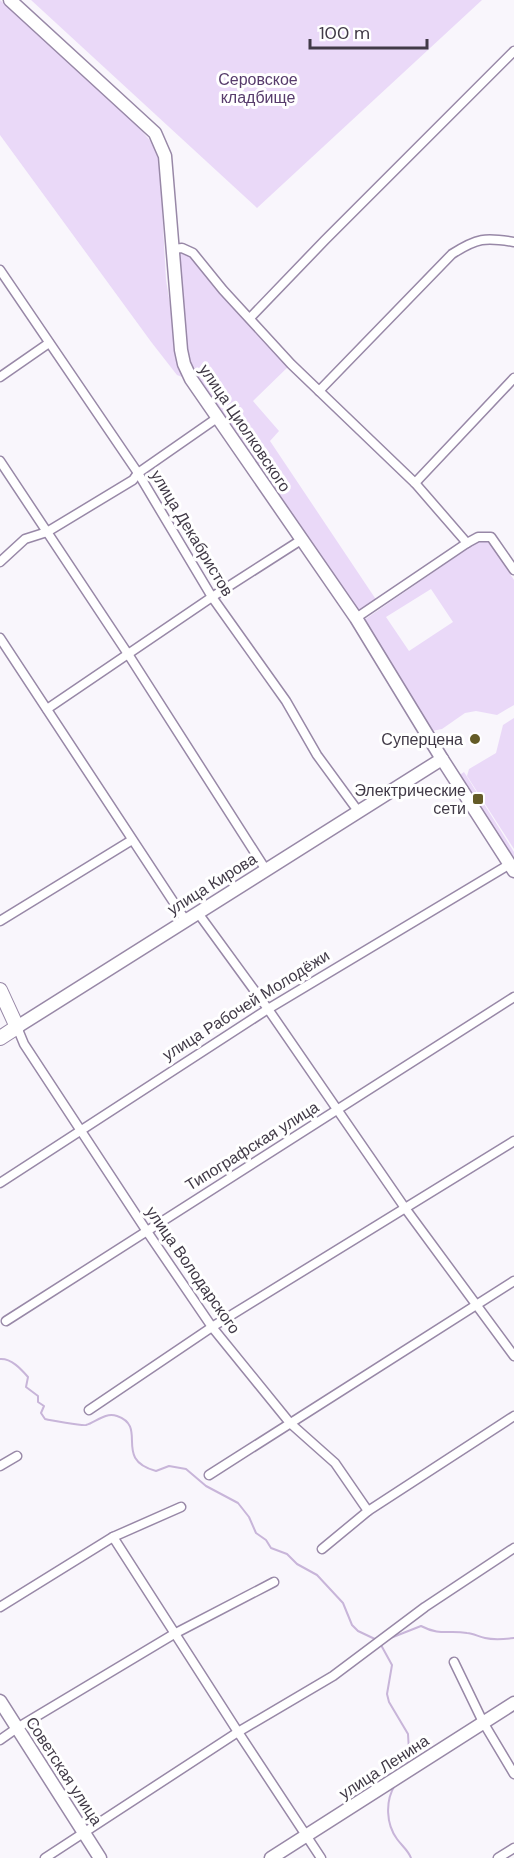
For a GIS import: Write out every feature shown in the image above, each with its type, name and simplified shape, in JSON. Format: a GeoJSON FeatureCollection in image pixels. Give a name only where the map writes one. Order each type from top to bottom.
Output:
{"type":"FeatureCollection","features":[{"type":"Feature","properties":{"kind":"main road","name":"улица Циолковского"},"geometry":{"type":"LineString","coordinates":[[10,0],[155,133],[165,156],[184,364],[190,379],[356,618],[442,759],[513,865]]}},
{"type":"Feature","properties":{"kind":"main road","name":"улица Кирова"},"geometry":{"type":"LineString","coordinates":[[0,1038],[442,759]]}},
{"type":"Feature","properties":{"kind":"main road"},"geometry":{"type":"LineString","coordinates":[[0,990],[17,1027]]}},
{"type":"Feature","properties":{"kind":"main road","name":"Советская улица"},"geometry":{"type":"LineString","coordinates":[[0,1701],[100,1858]]}},
{"type":"Feature","properties":{"kind":"main road","name":"улица Ленина"},"geometry":{"type":"LineString","coordinates":[[271,1858],[514,1703]]}},
{"type":"Feature","properties":{"kind":"street"},"geometry":{"type":"LineString","coordinates":[[250,318],[514,51]]}},
{"type":"Feature","properties":{"kind":"street"},"geometry":{"type":"LineString","coordinates":[[319,391],[452,254],[471,242],[492,238],[514,242]]}},
{"type":"Feature","properties":{"kind":"street"},"geometry":{"type":"LineString","coordinates":[[173,249],[182,248],[193,253],[223,290],[291,364],[415,483],[467,543]]}},
{"type":"Feature","properties":{"kind":"street","name":"улица Декабристов"},"geometry":{"type":"LineString","coordinates":[[0,270],[138,473],[212,597],[286,701],[317,755],[358,811]]}},
{"type":"Feature","properties":{"kind":"street"},"geometry":{"type":"LineString","coordinates":[[0,377],[49,343]]}},
{"type":"Feature","properties":{"kind":"street"},"geometry":{"type":"LineString","coordinates":[[415,483],[514,378]]}},
{"type":"Feature","properties":{"kind":"street"},"geometry":{"type":"LineString","coordinates":[[0,562],[25,539],[47,532],[133,480],[138,473],[217,418]]}},
{"type":"Feature","properties":{"kind":"street"},"geometry":{"type":"LineString","coordinates":[[0,461],[128,654],[266,870]]}},
{"type":"Feature","properties":{"kind":"street"},"geometry":{"type":"LineString","coordinates":[[356,618],[478,537],[491,537],[514,570]]}},
{"type":"Feature","properties":{"kind":"street"},"geometry":{"type":"LineString","coordinates":[[47,709],[212,597],[301,540]]}},
{"type":"Feature","properties":{"kind":"street"},"geometry":{"type":"LineString","coordinates":[[0,638],[186,921]]}},
{"type":"Feature","properties":{"kind":"street"},"geometry":{"type":"LineString","coordinates":[[0,921],[132,840]]}},
{"type":"Feature","properties":{"kind":"street","name":"улица Рабочей Молодёжи"},"geometry":{"type":"LineString","coordinates":[[0,1183],[268,1010],[513,865]]}},
{"type":"Feature","properties":{"kind":"street"},"geometry":{"type":"LineString","coordinates":[[198,913],[405,1208],[514,1356]]}},
{"type":"Feature","properties":{"kind":"street","name":"Типографская улица"},"geometry":{"type":"LineString","coordinates":[[6,1321],[514,997]]}},
{"type":"Feature","properties":{"kind":"street","name":"улица Володарского"},"geometry":{"type":"LineString","coordinates":[[17,1027],[24,1044],[212,1327],[290,1423],[335,1463],[368,1511]]}},
{"type":"Feature","properties":{"kind":"street"},"geometry":{"type":"LineString","coordinates":[[90,1410],[212,1327],[514,1141]]}},
{"type":"Feature","properties":{"kind":"street"},"geometry":{"type":"LineString","coordinates":[[209,1475],[514,1281]]}},
{"type":"Feature","properties":{"kind":"street"},"geometry":{"type":"LineString","coordinates":[[322,1548],[368,1511],[514,1416]]}},
{"type":"Feature","properties":{"kind":"street"},"geometry":{"type":"LineString","coordinates":[[0,1467],[17,1455]]}},
{"type":"Feature","properties":{"kind":"street"},"geometry":{"type":"LineString","coordinates":[[0,1607],[113,1538],[181,1507]]}},
{"type":"Feature","properties":{"kind":"street"},"geometry":{"type":"LineString","coordinates":[[113,1538],[321,1858]]}},
{"type":"Feature","properties":{"kind":"street"},"geometry":{"type":"LineString","coordinates":[[45,1858],[238,1732],[333,1676],[425,1607],[514,1548]]}},
{"type":"Feature","properties":{"kind":"street"},"geometry":{"type":"LineString","coordinates":[[0,1740],[174,1634],[274,1582]]}},
{"type":"Feature","properties":{"kind":"street"},"geometry":{"type":"LineString","coordinates":[[454,1662],[483,1722],[514,1774]]}},
{"type":"Feature","properties":{"kind":"street"},"geometry":{"type":"LineString","coordinates":[[498,1858],[514,1848]]}},
{"type":"Feature","properties":{"kind":"green space"},"geometry":{"type":"Polygon","coordinates":[[[0,0],[134,122],[159,151],[166,280],[182,377],[177,375],[152,343],[0,135],[0,0]]]}},
{"type":"Feature","properties":{"kind":"green space","name":"Серовское кладбище"},"geometry":{"type":"Polygon","coordinates":[[[31,0],[482,0],[257,208],[31,0]]]}},
{"type":"Feature","properties":{"kind":"green space"},"geometry":{"type":"Polygon","coordinates":[[[173,249],[193,253],[291,364],[253,401],[279,431],[270,441],[379,604],[356,618],[191,379],[173,249]]]}},
{"type":"Feature","properties":{"kind":"green space"},"geometry":{"type":"Polygon","coordinates":[[[480,540],[488,542],[514,580],[514,705],[497,715],[476,711],[465,713],[442,729],[432,731],[364,620],[480,540]],[[431,589],[386,617],[409,651],[453,622],[431,589]]]}},
{"type":"Feature","properties":{"kind":"green space"},"geometry":{"type":"Polygon","coordinates":[[[514,718],[514,849],[467,776],[469,769],[496,753],[503,725],[514,718]]]}},
{"type":"Feature","properties":{"kind":"green space"},"geometry":{"type":"Polygon","coordinates":[[[464,772],[514,852],[514,861],[455,778],[464,772]]]}},
{"type":"Feature","properties":{"kind":"waterway"},"geometry":{"type":"LineString","coordinates":[[0,1359],[12,1362],[28,1377],[26,1387],[38,1396],[38,1402],[44,1406],[41,1413],[45,1419],[86,1425],[105,1416],[117,1416],[126,1421],[130,1428],[133,1451],[136,1459],[143,1466],[156,1471],[169,1466],[186,1469],[206,1486],[238,1503],[249,1517],[256,1533],[266,1540],[271,1548],[287,1554],[297,1564],[317,1575],[343,1603],[352,1625],[358,1631],[377,1640]]}},
{"type":"Feature","properties":{"kind":"waterway"},"geometry":{"type":"LineString","coordinates":[[388,1639],[421,1626],[439,1632],[469,1633],[489,1639],[514,1638]]}},
{"type":"Feature","properties":{"kind":"waterway"},"geometry":{"type":"LineString","coordinates":[[381,1645],[392,1665],[387,1694],[389,1702],[408,1734],[407,1765]]}},
{"type":"Feature","properties":{"kind":"waterway"},"geometry":{"type":"LineString","coordinates":[[395,1785],[388,1805],[389,1820],[393,1833],[411,1858]]}},
{"type":"Feature","properties":{"kind":"place","name":"Суперцена"},"geometry":{"type":"Point","coordinates":[475,739]}},
{"type":"Feature","properties":{"kind":"place","name":"Электрические сети"},"geometry":{"type":"Point","coordinates":[478,799]}}]}
